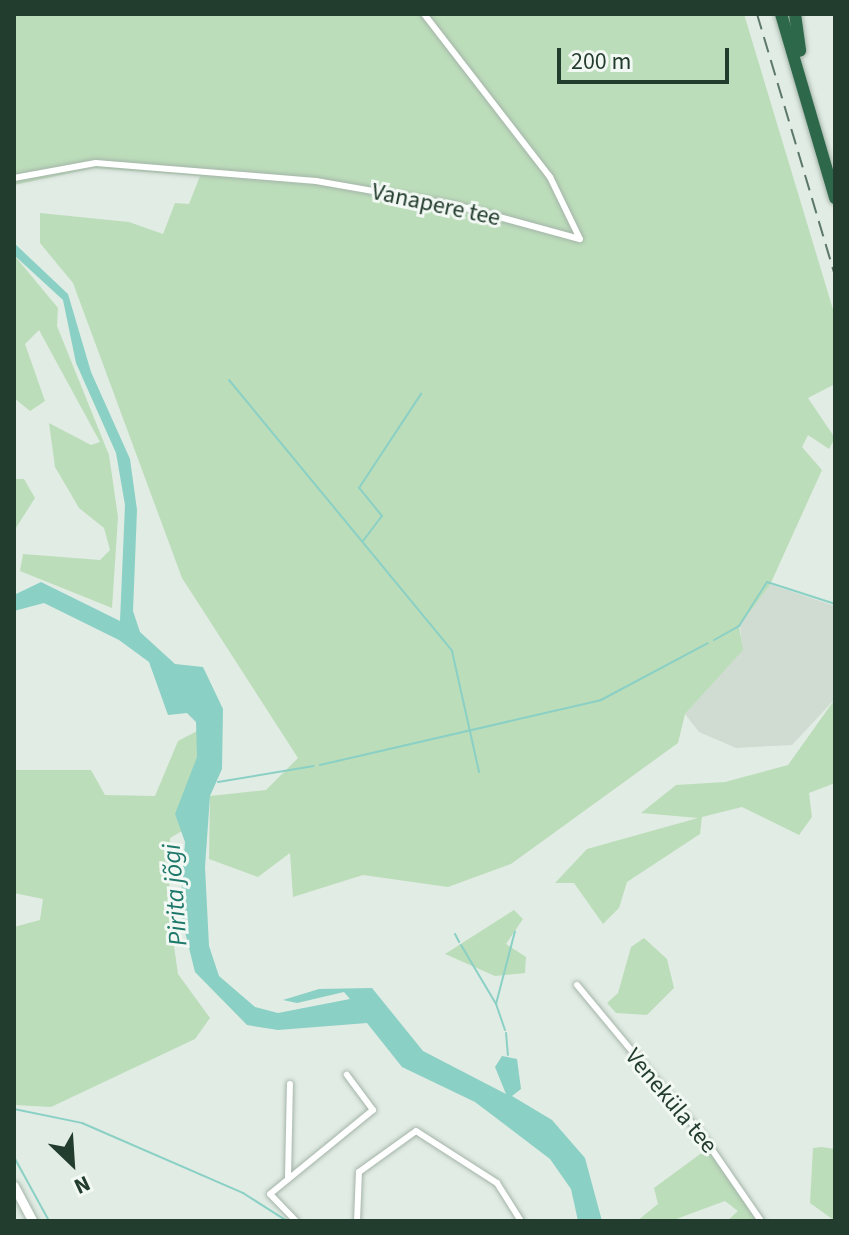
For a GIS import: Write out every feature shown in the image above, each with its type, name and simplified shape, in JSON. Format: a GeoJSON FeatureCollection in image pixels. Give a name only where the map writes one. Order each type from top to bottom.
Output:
{"type":"FeatureCollection","features":[{"type":"Feature","properties":{"kind":"highway"},"geometry":{"type":"LineString","coordinates":[[781,14],[835,198]]}},
{"type":"Feature","properties":{"kind":"highway"},"geometry":{"type":"LineString","coordinates":[[792,14],[835,170]]}},
{"type":"Feature","properties":{"kind":"street","name":"Vanapere tee"},"geometry":{"type":"LineString","coordinates":[[14,178],[96,163],[316,181],[459,206],[580,239],[550,177],[424,14]]}},
{"type":"Feature","properties":{"kind":"street","name":"Veneküla tee"},"geometry":{"type":"LineString","coordinates":[[577,985],[704,1138],[761,1221]]}},
{"type":"Feature","properties":{"kind":"street"},"geometry":{"type":"LineString","coordinates":[[296,1221],[270,1200],[288,1177],[373,1110],[347,1075]]}},
{"type":"Feature","properties":{"kind":"street"},"geometry":{"type":"LineString","coordinates":[[288,1177],[290,1084]]}},
{"type":"Feature","properties":{"kind":"street"},"geometry":{"type":"LineString","coordinates":[[357,1221],[359,1172],[416,1131],[497,1183],[521,1221]]}},
{"type":"Feature","properties":{"kind":"street"},"geometry":{"type":"LineString","coordinates":[[14,1186],[33,1221]]}},
{"type":"Feature","properties":{"kind":"shaded area"},"geometry":{"type":"Polygon","coordinates":[[[769,584],[835,606],[835,699],[792,745],[736,748],[699,732],[685,714],[742,650],[740,624],[769,584]]]}},
{"type":"Feature","properties":{"kind":"green space"},"geometry":{"type":"Polygon","coordinates":[[[14,14],[744,14],[835,316],[835,384],[808,398],[835,438],[829,449],[808,435],[802,447],[822,470],[770,585],[739,626],[743,650],[685,714],[678,743],[511,864],[448,887],[363,875],[293,897],[290,853],[258,877],[209,859],[210,796],[266,790],[298,758],[182,578],[73,283],[40,243],[40,213],[129,222],[163,234],[175,203],[189,204],[200,176],[94,168],[14,185],[14,14]]]}},
{"type":"Feature","properties":{"kind":"green space"},"geometry":{"type":"Polygon","coordinates":[[[14,255],[58,308],[57,326],[109,455],[118,517],[112,608],[20,571],[23,554],[100,560],[110,550],[104,528],[79,508],[55,467],[49,423],[91,445],[100,442],[39,330],[25,344],[45,401],[30,411],[14,398],[14,255]]]}},
{"type":"Feature","properties":{"kind":"green space"},"geometry":{"type":"Polygon","coordinates":[[[14,479],[24,479],[35,498],[14,531],[14,479]]]}},
{"type":"Feature","properties":{"kind":"green space"},"geometry":{"type":"Polygon","coordinates":[[[835,699],[835,783],[809,793],[812,817],[799,835],[742,807],[702,817],[700,834],[627,882],[619,908],[603,924],[574,883],[555,883],[587,849],[698,818],[641,813],[676,785],[725,782],[788,765],[835,699]]]}},
{"type":"Feature","properties":{"kind":"green space"},"geometry":{"type":"Polygon","coordinates":[[[199,730],[215,745],[200,800],[175,814],[182,831],[170,838],[169,911],[178,974],[210,1018],[195,1039],[51,1107],[14,1105],[14,927],[40,920],[43,899],[14,893],[14,770],[91,770],[105,795],[155,796],[178,741],[199,730]]]}},
{"type":"Feature","properties":{"kind":"green space"},"geometry":{"type":"Polygon","coordinates":[[[514,910],[523,919],[506,944],[526,957],[525,973],[495,976],[445,954],[514,910]]]}},
{"type":"Feature","properties":{"kind":"green space"},"geometry":{"type":"Polygon","coordinates":[[[644,938],[667,959],[674,988],[647,1015],[616,1013],[607,1003],[618,993],[631,947],[644,938]]]}},
{"type":"Feature","properties":{"kind":"green space"},"geometry":{"type":"Polygon","coordinates":[[[813,1148],[835,1149],[835,1221],[810,1203],[813,1148]]]}},
{"type":"Feature","properties":{"kind":"green space"},"geometry":{"type":"Polygon","coordinates":[[[707,1149],[758,1221],[727,1221],[738,1211],[725,1201],[671,1221],[637,1221],[658,1204],[654,1188],[707,1149]]]}},
{"type":"Feature","properties":{"kind":"water"},"geometry":{"type":"Polygon","coordinates":[[[14,243],[68,294],[91,372],[130,459],[137,510],[133,611],[140,632],[175,664],[203,667],[223,709],[222,769],[210,796],[205,867],[209,946],[219,976],[255,1007],[278,1013],[350,999],[344,992],[297,1003],[283,1000],[319,989],[372,988],[423,1051],[506,1094],[495,1067],[502,1056],[517,1059],[521,1089],[512,1096],[552,1120],[585,1158],[602,1221],[578,1221],[571,1189],[550,1159],[475,1102],[402,1067],[367,1023],[278,1030],[247,1025],[195,972],[180,912],[185,842],[175,814],[197,757],[196,722],[187,713],[168,715],[149,662],[119,640],[44,603],[14,611],[14,595],[41,582],[120,621],[125,505],[116,453],[76,363],[63,300],[14,255],[14,243]]]}},
{"type":"Feature","properties":{"kind":"waterway"},"geometry":{"type":"LineString","coordinates":[[229,380],[452,651],[479,772]]}},
{"type":"Feature","properties":{"kind":"waterway"},"geometry":{"type":"LineString","coordinates":[[363,541],[382,516],[359,488],[421,394]]}},
{"type":"Feature","properties":{"kind":"waterway"},"geometry":{"type":"LineString","coordinates":[[714,640],[739,626],[767,582],[835,604]]}},
{"type":"Feature","properties":{"kind":"waterway"},"geometry":{"type":"LineString","coordinates":[[320,765],[601,700],[708,643]]}},
{"type":"Feature","properties":{"kind":"waterway"},"geometry":{"type":"LineString","coordinates":[[218,782],[314,766]]}},
{"type":"Feature","properties":{"kind":"waterway"},"geometry":{"type":"LineString","coordinates":[[505,1030],[496,1004],[515,931]]}},
{"type":"Feature","properties":{"kind":"waterway"},"geometry":{"type":"LineString","coordinates":[[455,934],[459,942]]}},
{"type":"Feature","properties":{"kind":"waterway"},"geometry":{"type":"LineString","coordinates":[[461,945],[496,1004]]}},
{"type":"Feature","properties":{"kind":"waterway"},"geometry":{"type":"LineString","coordinates":[[506,1033],[508,1055]]}},
{"type":"Feature","properties":{"kind":"waterway"},"geometry":{"type":"LineString","coordinates":[[14,1109],[82,1123],[243,1193],[287,1221]]}},
{"type":"Feature","properties":{"kind":"waterway"},"geometry":{"type":"LineString","coordinates":[[14,1157],[49,1221]]}},
{"type":"Feature","properties":{"kind":"railway"},"geometry":{"type":"LineString","coordinates":[[757,14],[835,276]]}},
{"type":"Feature","properties":{"kind":"water label","name":"Pirita jõgi"},"geometry":{"type":"Point","coordinates":[175,895]}}]}
